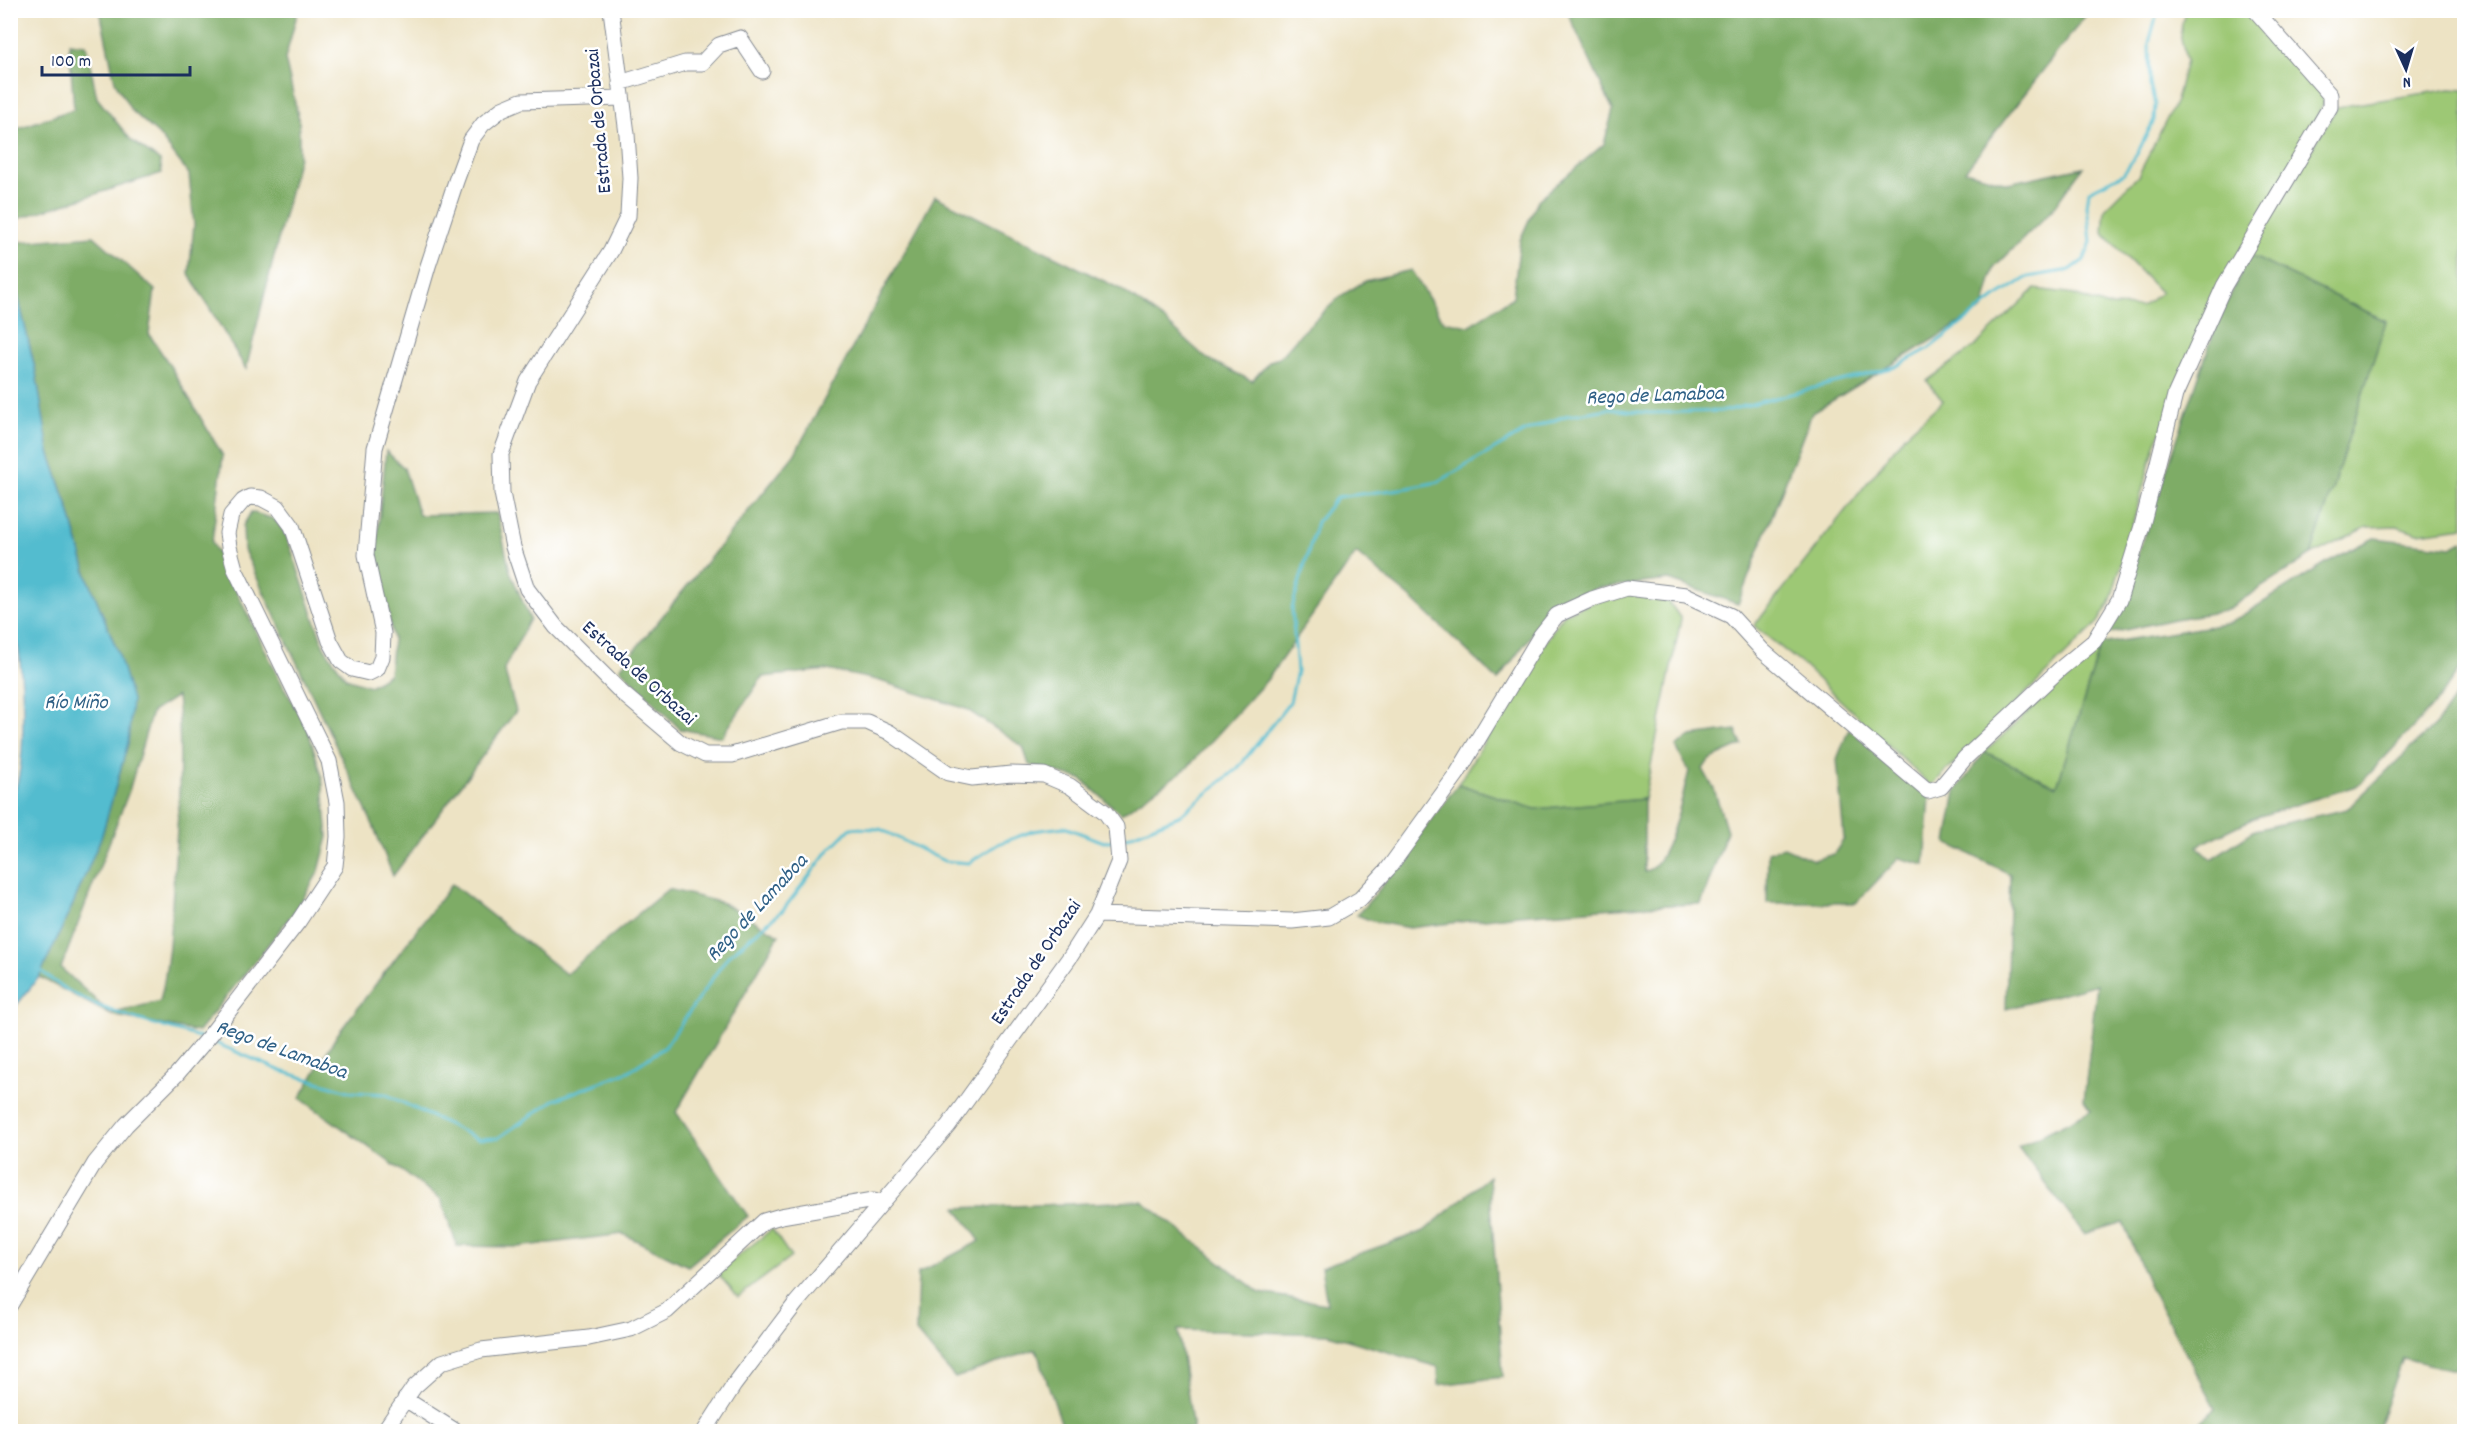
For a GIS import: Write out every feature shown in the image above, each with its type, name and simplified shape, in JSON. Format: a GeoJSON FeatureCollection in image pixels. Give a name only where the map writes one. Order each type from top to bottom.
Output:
{"type":"FeatureCollection","features":[{"type":"Feature","properties":{"kind":"street","name":"Estrada de Orbazai"},"geometry":{"type":"LineString","coordinates":[[611,10],[630,178],[628,216],[610,251],[528,381],[501,454],[502,493],[513,547],[527,589],[556,627],[622,693],[681,743],[705,755],[732,755],[841,722],[867,722],[889,732],[948,773],[972,778],[1011,774],[1044,775],[1070,786],[1105,812],[1116,827],[1119,861],[1097,915],[1070,957],[948,1126],[796,1303],[734,1385],[704,1431]]}},
{"type":"Feature","properties":{"kind":"street"},"geometry":{"type":"LineString","coordinates":[[1097,915],[1292,921],[1329,917],[1360,899],[1388,868],[1457,774],[1541,635],[1557,615],[1592,598],[1627,588],[1686,595],[1731,616],[1763,651],[1929,791],[1941,787],[1965,758],[2060,669],[2094,641],[2119,600],[2142,526],[2175,395],[2224,286],[2330,107],[2330,95],[2255,10]]}},
{"type":"Feature","properties":{"kind":"street"},"geometry":{"type":"LineString","coordinates":[[10,1305],[95,1163],[126,1125],[177,1074],[211,1034],[298,922],[334,866],[338,837],[337,802],[329,761],[236,569],[227,532],[231,515],[243,501],[250,498],[261,498],[278,507],[292,526],[330,641],[341,661],[352,669],[369,673],[377,669],[382,657],[383,633],[366,555],[375,448],[428,266],[471,140],[483,124],[502,109],[521,101],[621,90],[685,63],[702,63],[719,45],[740,38],[762,71]]}},
{"type":"Feature","properties":{"kind":"street"},"geometry":{"type":"LineString","coordinates":[[383,1431],[414,1387],[442,1362],[482,1350],[589,1338],[631,1329],[667,1311],[764,1221],[874,1200],[882,1203]]}},
{"type":"Feature","properties":{"kind":"street"},"geometry":{"type":"LineString","coordinates":[[860,1203],[871,1215]]}},
{"type":"Feature","properties":{"kind":"street"},"geometry":{"type":"LineString","coordinates":[[405,1399],[457,1431]]}},
{"type":"Feature","properties":{"kind":"green space"},"geometry":{"type":"Polygon","coordinates":[[[100,11],[298,11],[285,59],[299,120],[299,156],[246,369],[189,274],[194,225],[189,174],[159,135],[131,110],[115,82],[100,11]]]}},
{"type":"Feature","properties":{"kind":"green space"},"geometry":{"type":"Polygon","coordinates":[[[1567,11],[2089,11],[1965,171],[2008,183],[2083,167],[2052,210],[1994,268],[1983,309],[1812,413],[1738,604],[1669,580],[1596,588],[1543,619],[1498,680],[1412,599],[1356,553],[1267,680],[1187,768],[1121,814],[1081,779],[1029,765],[1023,747],[966,709],[877,680],[827,670],[762,677],[722,737],[680,729],[620,668],[794,455],[935,196],[1120,289],[1164,320],[1206,358],[1252,381],[1270,361],[1279,358],[1302,332],[1342,295],[1365,281],[1411,270],[1443,321],[1469,326],[1513,297],[1520,240],[1538,200],[1604,144],[1613,110],[1567,11]]]}},
{"type":"Feature","properties":{"kind":"green space"},"geometry":{"type":"Polygon","coordinates":[[[2185,11],[2247,11],[2322,93],[2324,103],[2281,184],[2156,442],[2110,603],[2097,624],[1931,786],[1803,665],[1754,626],[1905,435],[1943,401],[1927,381],[1975,346],[2035,289],[2068,293],[2106,306],[2141,307],[2161,293],[2103,233],[2105,209],[2138,176],[2176,101],[2186,61],[2180,33],[2185,11]]]}},
{"type":"Feature","properties":{"kind":"green space"},"geometry":{"type":"Polygon","coordinates":[[[69,43],[86,45],[97,98],[131,140],[160,161],[162,173],[17,219],[18,242],[94,236],[155,290],[149,334],[223,456],[212,542],[283,686],[306,724],[322,776],[328,837],[319,871],[298,907],[198,1032],[111,1015],[39,977],[102,834],[128,743],[119,655],[87,576],[69,510],[49,452],[36,373],[11,267],[10,131],[74,109],[69,43]],[[177,696],[152,712],[129,791],[61,968],[111,1014],[160,1001],[171,922],[177,830],[180,740],[177,696]]]}},
{"type":"Feature","properties":{"kind":"green space"},"geometry":{"type":"Polygon","coordinates":[[[2451,89],[2464,90],[2464,527],[2418,533],[2397,526],[2367,527],[2311,555],[2386,321],[2249,255],[2337,107],[2451,89]]]}},
{"type":"Feature","properties":{"kind":"green space"},"geometry":{"type":"Polygon","coordinates":[[[2249,255],[2386,321],[2311,555],[2225,611],[2174,619],[2103,635],[2114,623],[2215,329],[2249,255]]]}},
{"type":"Feature","properties":{"kind":"green space"},"geometry":{"type":"Polygon","coordinates":[[[386,451],[404,468],[419,515],[497,513],[510,571],[530,619],[504,669],[516,711],[393,876],[373,825],[244,550],[243,526],[251,512],[274,519],[286,534],[324,647],[346,678],[370,686],[389,674],[393,639],[376,552],[386,451]]]}},
{"type":"Feature","properties":{"kind":"green space"},"geometry":{"type":"Polygon","coordinates":[[[2374,538],[2452,547],[2464,540],[2464,663],[2434,705],[2359,785],[2254,818],[2197,846],[2211,859],[2255,830],[2347,809],[2437,723],[2464,684],[2464,1372],[2402,1358],[2377,1431],[2187,1431],[2216,1409],[2151,1289],[2123,1222],[2084,1234],[2018,1147],[2091,1110],[2084,1100],[2097,984],[2006,1009],[2010,874],[1947,843],[1956,791],[1985,752],[2057,786],[2101,644],[2230,623],[2329,561],[2374,538]]]}},
{"type":"Feature","properties":{"kind":"green space"},"geometry":{"type":"Polygon","coordinates":[[[1621,592],[1665,596],[1681,619],[1644,799],[1535,809],[1458,784],[1565,613],[1621,592]]]}},
{"type":"Feature","properties":{"kind":"green space"},"geometry":{"type":"Polygon","coordinates":[[[2101,644],[2057,786],[1985,752],[2101,644]]]}},
{"type":"Feature","properties":{"kind":"green space"},"geometry":{"type":"Polygon","coordinates":[[[1849,729],[1930,796],[1925,865],[1899,858],[1856,903],[1767,903],[1768,852],[1784,847],[1813,860],[1834,854],[1844,839],[1837,759],[1849,729]]]}},
{"type":"Feature","properties":{"kind":"green space"},"geometry":{"type":"Polygon","coordinates":[[[1736,730],[1742,745],[1709,760],[1703,769],[1714,789],[1727,831],[1701,904],[1519,915],[1409,928],[1372,921],[1357,915],[1379,890],[1458,784],[1535,809],[1644,799],[1644,871],[1653,867],[1667,845],[1673,829],[1689,771],[1676,747],[1691,736],[1736,730]]]}},
{"type":"Feature","properties":{"kind":"green space"},"geometry":{"type":"Polygon","coordinates":[[[452,884],[566,974],[668,889],[723,903],[779,935],[676,1112],[748,1216],[688,1266],[623,1234],[518,1247],[457,1246],[441,1199],[300,1098],[337,1035],[452,884]]]}},
{"type":"Feature","properties":{"kind":"green space"},"geometry":{"type":"Polygon","coordinates":[[[1489,1176],[1503,1377],[1439,1385],[1438,1367],[1328,1334],[1178,1330],[1193,1429],[1064,1431],[1036,1349],[955,1378],[916,1332],[918,1273],[980,1241],[956,1208],[1142,1201],[1260,1293],[1327,1304],[1321,1267],[1424,1231],[1489,1176]]]}},
{"type":"Feature","properties":{"kind":"green space"},"geometry":{"type":"Polygon","coordinates":[[[772,1229],[791,1257],[738,1297],[717,1273],[772,1229]]]}},
{"type":"Feature","properties":{"kind":"water","name":"Río Miño"},"geometry":{"type":"Polygon","coordinates":[[[11,267],[36,373],[49,452],[69,510],[87,576],[119,655],[132,700],[128,743],[102,835],[39,977],[11,1012],[11,798],[20,768],[23,727],[19,652],[10,625],[11,267]]]}},
{"type":"Feature","properties":{"kind":"waterway","name":"Rego de Lamaboa"},"geometry":{"type":"LineString","coordinates":[[1122,839],[1179,816],[1238,768],[1290,702],[1297,671],[1292,608],[1317,522],[1337,497],[1438,482],[1524,432],[1565,416],[1608,409],[1650,413],[1725,411],[1895,367],[1928,349],[1995,298],[2028,277],[2070,270],[2084,260],[2091,242],[2087,206],[2089,191],[2123,174],[2137,154],[2154,120],[2155,104],[2150,85],[2149,43],[2158,10]]}},
{"type":"Feature","properties":{"kind":"waterway","name":"Rego de Lamaboa"},"geometry":{"type":"LineString","coordinates":[[211,1041],[281,1071],[352,1092],[385,1094],[478,1139],[498,1138],[554,1100],[629,1071],[665,1047],[728,956],[783,910],[829,850],[851,828],[880,829],[944,861],[969,863],[998,844],[1033,831],[1064,827],[1104,842],[1113,840]]}},
{"type":"Feature","properties":{"kind":"waterway","name":"Rego de Lamaboa"},"geometry":{"type":"LineString","coordinates":[[39,969],[56,983],[95,1004],[202,1038]]}}]}
